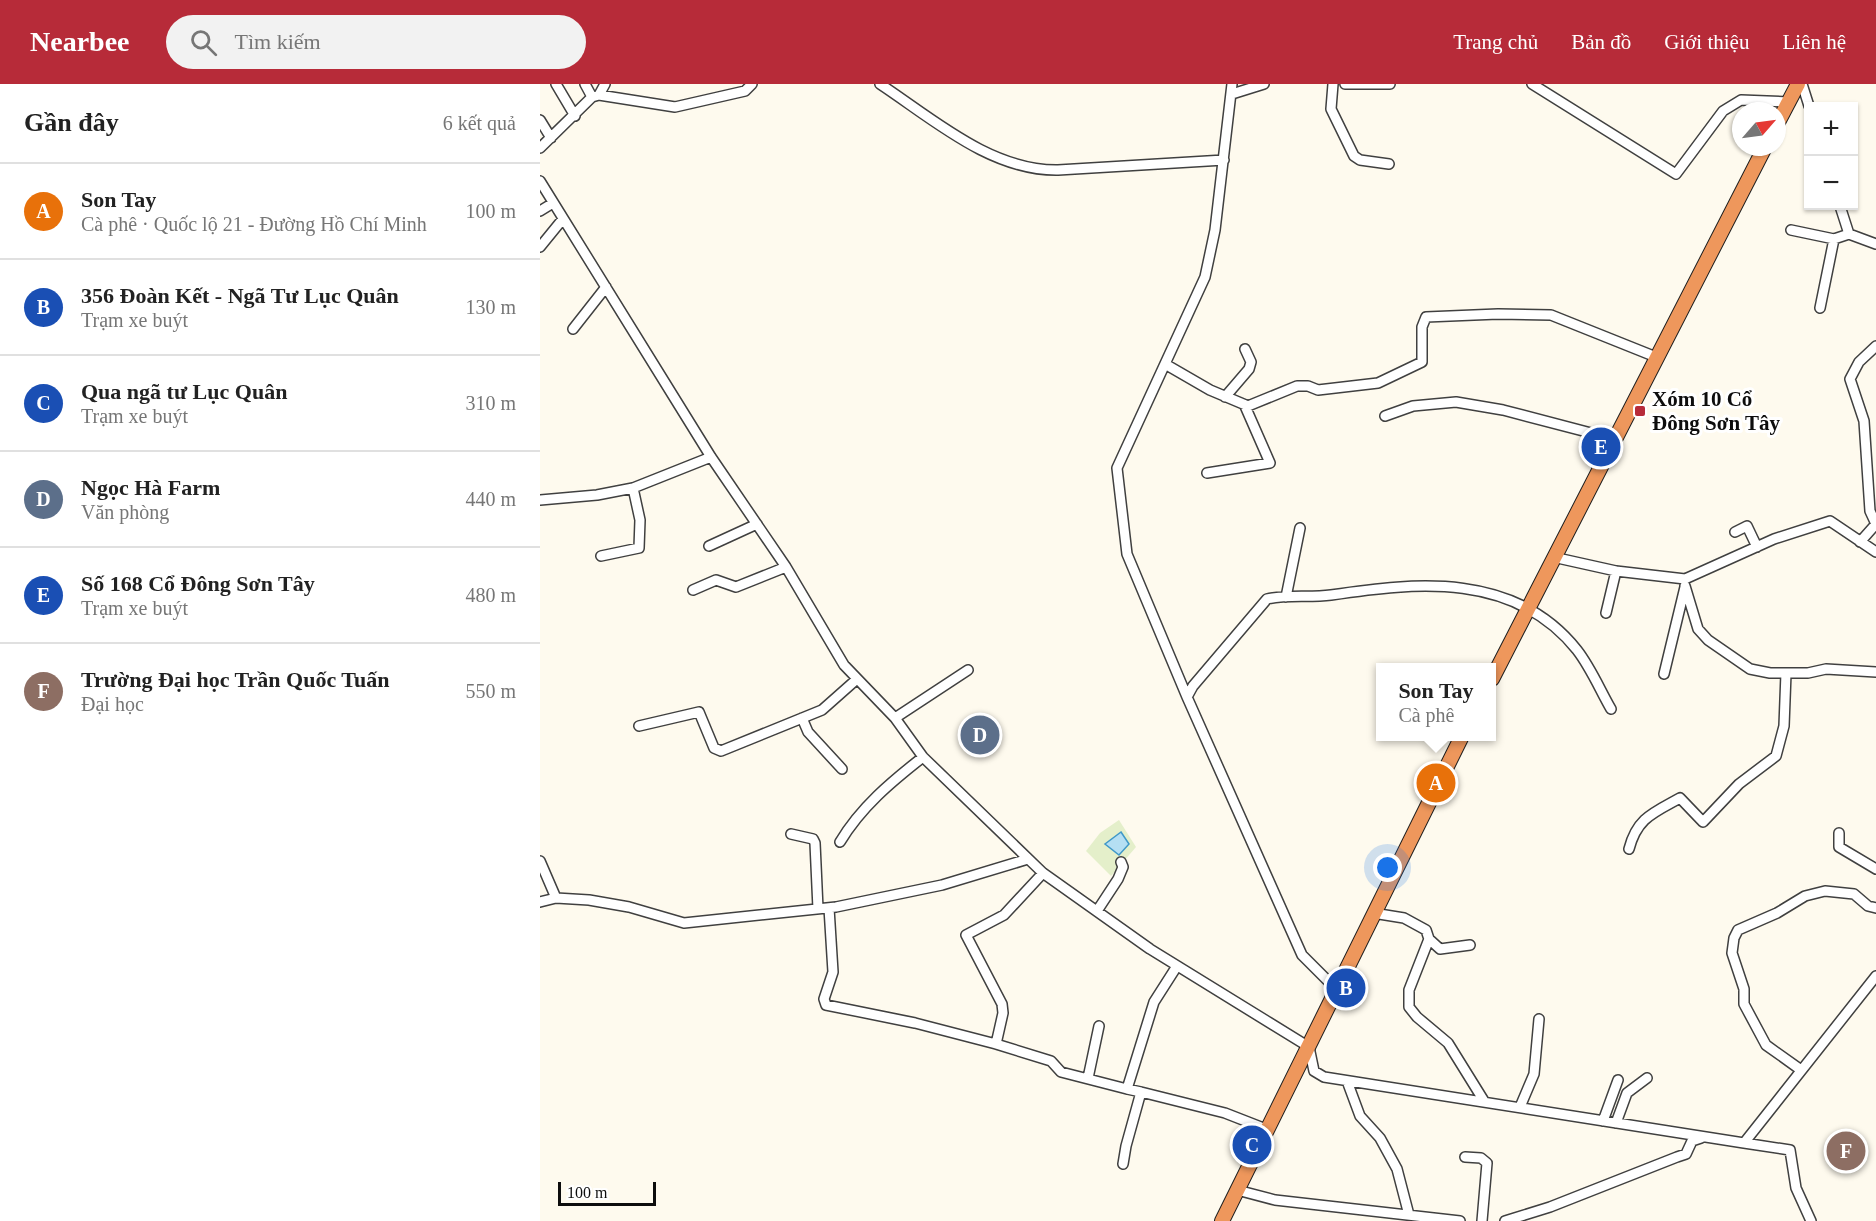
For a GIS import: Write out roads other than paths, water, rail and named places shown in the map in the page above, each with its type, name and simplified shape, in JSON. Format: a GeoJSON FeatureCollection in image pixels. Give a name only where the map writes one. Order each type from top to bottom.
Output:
{"type":"FeatureCollection","features":[{"type":"Feature","properties":{"kind":"highway"},"geometry":{"type":"LineString","coordinates":[[1786,106],[1800,84]]}},
{"type":"Feature","properties":{"kind":"highway"},"geometry":{"type":"LineString","coordinates":[[1496,669],[1760,156]]}},
{"type":"Feature","properties":{"kind":"highway"},"geometry":{"type":"LineString","coordinates":[[1222,1221],[1335,988],[1459,741]]}},
{"type":"Feature","properties":{"kind":"street"},"geometry":{"type":"LineString","coordinates":[[556,84],[575,116]]}},
{"type":"Feature","properties":{"kind":"street"},"geometry":{"type":"LineString","coordinates":[[585,84],[595,96],[675,107],[745,91],[752,84]]}},
{"type":"Feature","properties":{"kind":"street"},"geometry":{"type":"LineString","coordinates":[[540,148],[605,84]]}},
{"type":"Feature","properties":{"kind":"street"},"geometry":{"type":"LineString","coordinates":[[880,84],[967,141],[1014,165],[1049,170],[1224,160]]}},
{"type":"Feature","properties":{"kind":"street"},"geometry":{"type":"LineString","coordinates":[[1264,84],[1232,89],[1215,230],[1205,277],[1117,468],[1126,554],[1187,698],[1302,954],[1335,988]]}},
{"type":"Feature","properties":{"kind":"street"},"geometry":{"type":"LineString","coordinates":[[1333,84],[1331,109],[1354,156],[1360,160],[1389,164]]}},
{"type":"Feature","properties":{"kind":"street"},"geometry":{"type":"LineString","coordinates":[[1345,84],[1389,84]]}},
{"type":"Feature","properties":{"kind":"street"},"geometry":{"type":"LineString","coordinates":[[1532,84],[1676,174],[1723,111],[1741,100],[1788,102]]}},
{"type":"Feature","properties":{"kind":"street"},"geometry":{"type":"LineString","coordinates":[[1800,84],[1807,102]]}},
{"type":"Feature","properties":{"kind":"street"},"geometry":{"type":"LineString","coordinates":[[540,120],[551,138]]}},
{"type":"Feature","properties":{"kind":"street"},"geometry":{"type":"LineString","coordinates":[[540,181],[562,220],[711,457],[786,567],[844,665],[895,718],[923,757],[1042,873],[1177,966],[1308,1047],[1314,1071],[1324,1077],[1484,1101],[1701,1138],[1790,1150],[1796,1188],[1811,1221]]}},
{"type":"Feature","properties":{"kind":"street"},"geometry":{"type":"LineString","coordinates":[[540,211],[553,203]]}},
{"type":"Feature","properties":{"kind":"street"},"geometry":{"type":"LineString","coordinates":[[1841,210],[1849,234]]}},
{"type":"Feature","properties":{"kind":"street"},"geometry":{"type":"LineString","coordinates":[[540,247],[562,220]]}},
{"type":"Feature","properties":{"kind":"street"},"geometry":{"type":"LineString","coordinates":[[1791,231],[1834,239],[1849,234],[1876,244]]}},
{"type":"Feature","properties":{"kind":"street"},"geometry":{"type":"LineString","coordinates":[[1820,308],[1834,239]]}},
{"type":"Feature","properties":{"kind":"street"},"geometry":{"type":"LineString","coordinates":[[573,329],[606,287]]}},
{"type":"Feature","properties":{"kind":"street"},"geometry":{"type":"LineString","coordinates":[[1245,406],[1297,386],[1318,390],[1378,383],[1418,366],[1423,360],[1422,324],[1430,316],[1551,315],[1656,357]]}},
{"type":"Feature","properties":{"kind":"street"},"geometry":{"type":"LineString","coordinates":[[1860,542],[1876,524],[1870,511],[1864,421],[1850,379],[1859,362],[1876,346]]}},
{"type":"Feature","properties":{"kind":"street"},"geometry":{"type":"LineString","coordinates":[[1225,397],[1249,369],[1251,363],[1245,349]]}},
{"type":"Feature","properties":{"kind":"street"},"geometry":{"type":"LineString","coordinates":[[1165,364],[1245,406],[1270,463],[1207,473]]}},
{"type":"Feature","properties":{"kind":"street"},"geometry":{"type":"LineString","coordinates":[[1385,416],[1413,406],[1456,402],[1503,410],[1614,439]]}},
{"type":"Feature","properties":{"kind":"street"},"geometry":{"type":"LineString","coordinates":[[540,500],[597,495],[633,488],[711,457]]}},
{"type":"Feature","properties":{"kind":"street"},"geometry":{"type":"LineString","coordinates":[[601,556],[639,548],[640,520],[633,488]]}},
{"type":"Feature","properties":{"kind":"street"},"geometry":{"type":"LineString","coordinates":[[1553,557],[1616,572],[1685,583],[1756,548],[1830,520],[1876,552]]}},
{"type":"Feature","properties":{"kind":"street"},"geometry":{"type":"LineString","coordinates":[[709,546],[757,524]]}},
{"type":"Feature","properties":{"kind":"street"},"geometry":{"type":"LineString","coordinates":[[1735,532],[1749,526],[1756,548]]}},
{"type":"Feature","properties":{"kind":"street"},"geometry":{"type":"LineString","coordinates":[[1286,597],[1300,528]]}},
{"type":"Feature","properties":{"kind":"street"},"geometry":{"type":"LineString","coordinates":[[693,590],[716,580],[736,587],[786,567]]}},
{"type":"Feature","properties":{"kind":"street"},"geometry":{"type":"LineString","coordinates":[[1606,614],[1616,572]]}},
{"type":"Feature","properties":{"kind":"street"},"geometry":{"type":"LineString","coordinates":[[1685,583],[1698,629],[1708,640],[1750,669],[1786,673],[1808,673],[1826,669],[1876,672]]}},
{"type":"Feature","properties":{"kind":"street"},"geometry":{"type":"LineString","coordinates":[[1664,674],[1685,583]]}},
{"type":"Feature","properties":{"kind":"street"},"geometry":{"type":"LineString","coordinates":[[1187,698],[1193,686],[1267,599],[1317,597],[1370,588],[1428,585],[1466,589],[1528,608],[1553,627],[1577,651],[1611,709]]}},
{"type":"Feature","properties":{"kind":"street"},"geometry":{"type":"LineString","coordinates":[[895,718],[968,670]]}},
{"type":"Feature","properties":{"kind":"street"},"geometry":{"type":"LineString","coordinates":[[1629,849],[1634,832],[1649,816],[1680,798],[1703,822],[1739,784],[1772,761],[1783,736],[1786,673]]}},
{"type":"Feature","properties":{"kind":"street"},"geometry":{"type":"LineString","coordinates":[[639,726],[699,712],[714,748],[720,751],[822,710],[857,678]]}},
{"type":"Feature","properties":{"kind":"street"},"geometry":{"type":"LineString","coordinates":[[802,718],[808,732],[842,770]]}},
{"type":"Feature","properties":{"kind":"street"},"geometry":{"type":"LineString","coordinates":[[840,843],[853,819],[891,782],[923,757]]}},
{"type":"Feature","properties":{"kind":"street"},"geometry":{"type":"LineString","coordinates":[[1839,833],[1839,847],[1876,869]]}},
{"type":"Feature","properties":{"kind":"street"},"geometry":{"type":"LineString","coordinates":[[790,834],[813,839],[815,843],[818,909]]}},
{"type":"Feature","properties":{"kind":"street"},"geometry":{"type":"LineString","coordinates":[[540,902],[556,898],[589,900],[629,907],[684,923],[829,908],[942,885],[1028,859]]}},
{"type":"Feature","properties":{"kind":"street"},"geometry":{"type":"LineString","coordinates":[[540,861],[556,898]]}},
{"type":"Feature","properties":{"kind":"street"},"geometry":{"type":"LineString","coordinates":[[1097,911],[1118,879],[1123,867],[1121,862]]}},
{"type":"Feature","properties":{"kind":"street"},"geometry":{"type":"LineString","coordinates":[[996,1044],[1003,1013],[1002,1004],[966,935],[1004,915],[1042,873]]}},
{"type":"Feature","properties":{"kind":"street"},"geometry":{"type":"LineString","coordinates":[[1801,1070],[1770,1049],[1746,1008],[1744,990],[1732,953],[1734,938],[1738,930],[1777,913],[1805,896],[1818,892],[1837,891],[1854,894],[1868,906],[1876,908]]}},
{"type":"Feature","properties":{"kind":"street"},"geometry":{"type":"LineString","coordinates":[[829,908],[833,972],[824,999],[826,1005],[915,1023],[996,1044],[1051,1061],[1061,1071],[1225,1113],[1266,1129]]}},
{"type":"Feature","properties":{"kind":"street"},"geometry":{"type":"LineString","coordinates":[[1373,913],[1412,922],[1426,930],[1429,939],[1440,949],[1470,945]]}},
{"type":"Feature","properties":{"kind":"street"},"geometry":{"type":"LineString","coordinates":[[1429,939],[1409,990],[1409,1007],[1417,1017],[1448,1043],[1484,1101]]}},
{"type":"Feature","properties":{"kind":"street"},"geometry":{"type":"LineString","coordinates":[[1128,1089],[1154,1002],[1177,966]]}},
{"type":"Feature","properties":{"kind":"street"},"geometry":{"type":"LineString","coordinates":[[1744,1143],[1876,976]]}},
{"type":"Feature","properties":{"kind":"street"},"geometry":{"type":"LineString","coordinates":[[1520,1107],[1534,1074],[1539,1020]]}},
{"type":"Feature","properties":{"kind":"street"},"geometry":{"type":"LineString","coordinates":[[1088,1078],[1099,1026]]}},
{"type":"Feature","properties":{"kind":"street"},"geometry":{"type":"LineString","coordinates":[[1616,1123],[1627,1093],[1647,1078]]}},
{"type":"Feature","properties":{"kind":"street"},"geometry":{"type":"LineString","coordinates":[[1604,1121],[1618,1080]]}},
{"type":"Feature","properties":{"kind":"street"},"geometry":{"type":"LineString","coordinates":[[1347,1081],[1360,1116],[1380,1138],[1396,1169],[1405,1214]]}},
{"type":"Feature","properties":{"kind":"street"},"geometry":{"type":"LineString","coordinates":[[1124,1164],[1141,1092]]}},
{"type":"Feature","properties":{"kind":"street"},"geometry":{"type":"LineString","coordinates":[[1505,1221],[1519,1219],[1686,1154],[1692,1141],[1701,1138]]}},
{"type":"Feature","properties":{"kind":"street"},"geometry":{"type":"LineString","coordinates":[[1465,1157],[1481,1158],[1486,1163],[1482,1221]]}},
{"type":"Feature","properties":{"kind":"street"},"geometry":{"type":"LineString","coordinates":[[1237,1190],[1275,1200],[1460,1221]]}},
{"type":"Feature","properties":{"kind":"street"},"geometry":{"type":"LineString","coordinates":[[1385,1221],[1405,1214]]}},
{"type":"Feature","properties":{"kind":"water"},"geometry":{"type":"Polygon","coordinates":[[[1121,832],[1129,844],[1119,855],[1105,844],[1121,832]]]}},
{"type":"Feature","properties":{"kind":"place","name":"Xóm 10 Cổ Đông Sơn Tây"},"geometry":{"type":"Point","coordinates":[1640,411]}},
{"type":"Feature","properties":{"kind":"place","name":"Số 168 Cổ Đông Sơn Tây"},"geometry":{"type":"Point","coordinates":[1601,447]}},
{"type":"Feature","properties":{"kind":"place","name":"Ngọc Hà Farm"},"geometry":{"type":"Point","coordinates":[980,735]}},
{"type":"Feature","properties":{"kind":"place","name":"Son Tay"},"geometry":{"type":"Point","coordinates":[1436,783]}},
{"type":"Feature","properties":{"kind":"place","name":"356 Đoàn Kết - Ngã Tư Lục Quân"},"geometry":{"type":"Point","coordinates":[1346,988]}},
{"type":"Feature","properties":{"kind":"place","name":"Qua ngã tư Lục Quân"},"geometry":{"type":"Point","coordinates":[1252,1145]}},
{"type":"Feature","properties":{"kind":"place","name":"Trường Đại học Trần Quốc Tuấn"},"geometry":{"type":"Point","coordinates":[1846,1151]}}]}
